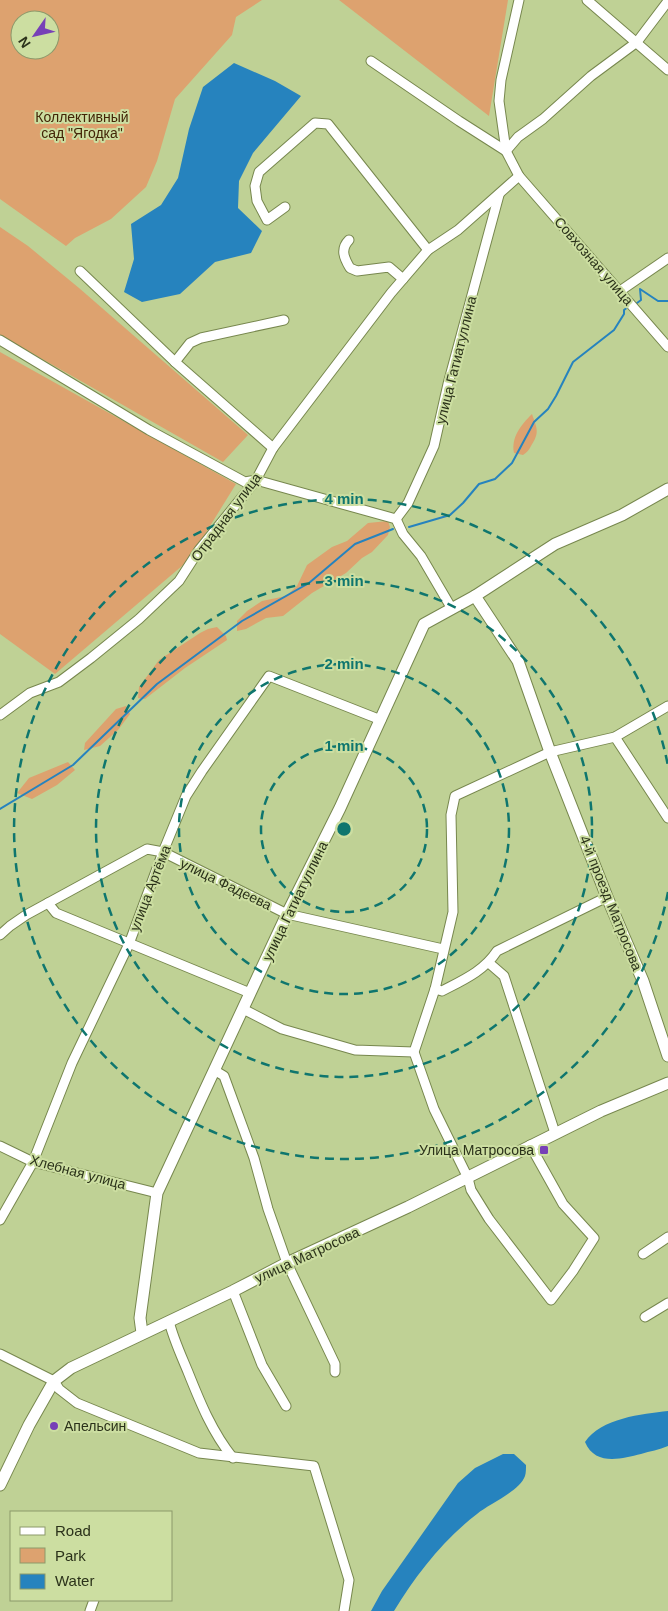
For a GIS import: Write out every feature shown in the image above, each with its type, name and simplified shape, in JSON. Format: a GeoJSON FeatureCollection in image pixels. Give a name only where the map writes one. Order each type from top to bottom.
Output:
{"type":"FeatureCollection","features":[{"type":"Feature","properties":{"kind":"street"},"geometry":{"type":"LineString","coordinates":[[506,151],[499,101],[500,80],[518,0]]}},
{"type":"Feature","properties":{"kind":"street"},"geometry":{"type":"LineString","coordinates":[[587,0],[668,70]]}},
{"type":"Feature","properties":{"kind":"street"},"geometry":{"type":"LineString","coordinates":[[506,151],[518,137],[543,119],[591,76],[637,42],[668,1]]}},
{"type":"Feature","properties":{"kind":"street"},"geometry":{"type":"LineString","coordinates":[[371,61],[506,151]]}},
{"type":"Feature","properties":{"kind":"street"},"geometry":{"type":"LineString","coordinates":[[285,207],[267,220],[257,201],[255,186],[259,172],[315,123],[328,124],[428,250]]}},
{"type":"Feature","properties":{"kind":"street","name":"Совхозная улица"},"geometry":{"type":"LineString","coordinates":[[506,151],[519,176],[668,346]]}},
{"type":"Feature","properties":{"kind":"street","name":"Отрадная улица"},"geometry":{"type":"LineString","coordinates":[[0,715],[30,693],[59,682],[139,619],[179,581],[199,550],[256,480],[273,448],[403,279],[428,250],[458,230],[519,176]]}},
{"type":"Feature","properties":{"kind":"street","name":"улица Гатиатуллина"},"geometry":{"type":"LineString","coordinates":[[396,519],[408,503],[434,446],[448,384],[500,194]]}},
{"type":"Feature","properties":{"kind":"street"},"geometry":{"type":"LineString","coordinates":[[349,240],[344,245],[343,253],[350,268],[357,271],[389,267],[403,279]]}},
{"type":"Feature","properties":{"kind":"street"},"geometry":{"type":"LineString","coordinates":[[620,291],[668,258]]}},
{"type":"Feature","properties":{"kind":"street"},"geometry":{"type":"LineString","coordinates":[[80,271],[175,362],[273,448]]}},
{"type":"Feature","properties":{"kind":"street"},"geometry":{"type":"LineString","coordinates":[[175,362],[190,343],[201,338],[284,320]]}},
{"type":"Feature","properties":{"kind":"street"},"geometry":{"type":"LineString","coordinates":[[0,340],[149,430],[245,482],[256,480],[396,519],[402,534],[421,556],[452,609]]}},
{"type":"Feature","properties":{"kind":"street","name":"улица Гатиатуллина"},"geometry":{"type":"LineString","coordinates":[[142,1333],[140,1318],[157,1193],[287,914],[329,833],[424,624],[475,596],[555,544],[622,515],[668,489]]}},
{"type":"Feature","properties":{"kind":"street","name":"4-й проезд Матросова"},"geometry":{"type":"LineString","coordinates":[[475,596],[518,661],[550,752],[607,897],[643,981],[668,1056]]}},
{"type":"Feature","properties":{"kind":"street","name":"улица Артёма"},"geometry":{"type":"LineString","coordinates":[[0,1220],[33,1162],[72,1063],[129,944],[186,796],[270,676],[381,720]]}},
{"type":"Feature","properties":{"kind":"street"},"geometry":{"type":"LineString","coordinates":[[530,1146],[563,1204],[594,1238],[574,1271],[551,1300],[489,1219],[471,1190],[468,1178],[434,1109],[414,1052],[435,989],[452,912],[451,815],[455,796],[550,752],[615,737],[668,706]]}},
{"type":"Feature","properties":{"kind":"street"},"geometry":{"type":"LineString","coordinates":[[615,737],[668,818]]}},
{"type":"Feature","properties":{"kind":"street","name":"улица Фадеева"},"geometry":{"type":"LineString","coordinates":[[0,935],[10,926],[48,903],[147,848],[163,852],[287,914],[443,949]]}},
{"type":"Feature","properties":{"kind":"street"},"geometry":{"type":"LineString","coordinates":[[435,989],[442,990],[466,979],[489,962],[497,951],[607,897]]}},
{"type":"Feature","properties":{"kind":"street"},"geometry":{"type":"LineString","coordinates":[[48,903],[56,913],[250,993]]}},
{"type":"Feature","properties":{"kind":"street"},"geometry":{"type":"LineString","coordinates":[[489,962],[504,976],[555,1133]]}},
{"type":"Feature","properties":{"kind":"street"},"geometry":{"type":"LineString","coordinates":[[243,1009],[282,1029],[355,1050],[414,1052]]}},
{"type":"Feature","properties":{"kind":"street"},"geometry":{"type":"LineString","coordinates":[[214,1070],[224,1076],[254,1158],[268,1210],[287,1263],[335,1364],[335,1372]]}},
{"type":"Feature","properties":{"kind":"street","name":"улица Матросова"},"geometry":{"type":"LineString","coordinates":[[0,1485],[29,1425],[54,1381],[78,1364],[233,1291],[287,1263],[349,1236],[601,1111],[668,1083]]}},
{"type":"Feature","properties":{"kind":"street","name":"Хлебная улица"},"geometry":{"type":"LineString","coordinates":[[0,1146],[33,1162],[157,1193]]}},
{"type":"Feature","properties":{"kind":"street"},"geometry":{"type":"LineString","coordinates":[[644,1254],[668,1237]]}},
{"type":"Feature","properties":{"kind":"street"},"geometry":{"type":"LineString","coordinates":[[233,1291],[262,1365],[286,1406]]}},
{"type":"Feature","properties":{"kind":"street"},"geometry":{"type":"LineString","coordinates":[[645,1317],[668,1304]]}},
{"type":"Feature","properties":{"kind":"street"},"geometry":{"type":"LineString","coordinates":[[169,1320],[172,1334],[203,1409],[223,1446],[233,1458]]}},
{"type":"Feature","properties":{"kind":"street"},"geometry":{"type":"LineString","coordinates":[[0,1354],[54,1381],[59,1388],[77,1403],[199,1453],[314,1466],[349,1580],[344,1611]]}},
{"type":"Feature","properties":{"kind":"green space","name":"Коллективный сад \"Ягодка\""},"geometry":{"type":"Polygon","coordinates":[[[0,0],[262,0],[236,17],[232,35],[175,99],[157,161],[146,187],[111,219],[75,238],[66,246],[0,199],[0,0]]]}},
{"type":"Feature","properties":{"kind":"green space"},"geometry":{"type":"Polygon","coordinates":[[[339,0],[508,0],[489,116],[339,0]]]}},
{"type":"Feature","properties":{"kind":"green space"},"geometry":{"type":"Polygon","coordinates":[[[0,227],[28,246],[79,288],[248,435],[223,462],[0,335],[0,227]]]}},
{"type":"Feature","properties":{"kind":"green space"},"geometry":{"type":"Polygon","coordinates":[[[0,352],[236,484],[189,560],[55,674],[0,634],[0,352]]]}},
{"type":"Feature","properties":{"kind":"green space"},"geometry":{"type":"Polygon","coordinates":[[[532,414],[537,430],[536,437],[529,450],[523,455],[514,453],[515,437],[532,414]]]}},
{"type":"Feature","properties":{"kind":"green space"},"geometry":{"type":"Polygon","coordinates":[[[388,521],[390,527],[388,535],[372,552],[362,558],[346,573],[312,593],[283,616],[266,618],[246,629],[237,631],[237,621],[247,611],[262,601],[286,596],[297,586],[307,565],[332,547],[347,541],[368,523],[388,521]]]}},
{"type":"Feature","properties":{"kind":"green space"},"geometry":{"type":"Polygon","coordinates":[[[217,627],[226,636],[227,640],[185,668],[145,699],[138,698],[139,687],[159,660],[200,633],[217,627]]]}},
{"type":"Feature","properties":{"kind":"green space"},"geometry":{"type":"Polygon","coordinates":[[[126,706],[130,714],[118,730],[100,746],[84,750],[85,743],[116,709],[126,706]]]}},
{"type":"Feature","properties":{"kind":"green space"},"geometry":{"type":"Polygon","coordinates":[[[68,762],[75,770],[57,785],[32,799],[17,793],[29,778],[68,762]]]}},
{"type":"Feature","properties":{"kind":"water"},"geometry":{"type":"Polygon","coordinates":[[[234,63],[275,81],[301,96],[253,153],[239,181],[238,208],[262,231],[251,253],[215,262],[180,294],[142,302],[124,292],[134,259],[131,224],[161,205],[178,178],[189,129],[203,87],[234,63]]]}},
{"type":"Feature","properties":{"kind":"water"},"geometry":{"type":"Polygon","coordinates":[[[668,1411],[668,1446],[625,1458],[609,1459],[595,1455],[589,1450],[585,1442],[601,1427],[611,1422],[668,1411]]]}},
{"type":"Feature","properties":{"kind":"water"},"geometry":{"type":"Polygon","coordinates":[[[503,1454],[514,1454],[526,1465],[522,1482],[511,1492],[477,1514],[453,1535],[421,1571],[394,1611],[371,1611],[382,1591],[458,1483],[475,1468],[503,1454]]]}},
{"type":"Feature","properties":{"kind":"waterway"},"geometry":{"type":"LineString","coordinates":[[637,303],[641,300],[640,289],[658,301],[668,301]]}},
{"type":"Feature","properties":{"kind":"waterway"},"geometry":{"type":"LineString","coordinates":[[409,527],[450,515],[479,484],[495,479],[512,463],[534,422],[548,409],[556,396],[573,362],[614,330],[624,314],[624,310],[628,307]]}},
{"type":"Feature","properties":{"kind":"waterway"},"geometry":{"type":"LineString","coordinates":[[0,809],[73,765],[157,684],[242,621],[309,583],[355,544],[393,529]]}},
{"type":"Feature","properties":{"kind":"place","name":"Улица Матросова"},"geometry":{"type":"Point","coordinates":[544,1150]}},
{"type":"Feature","properties":{"kind":"place","name":"Апельсин"},"geometry":{"type":"Point","coordinates":[54,1426]}}]}
